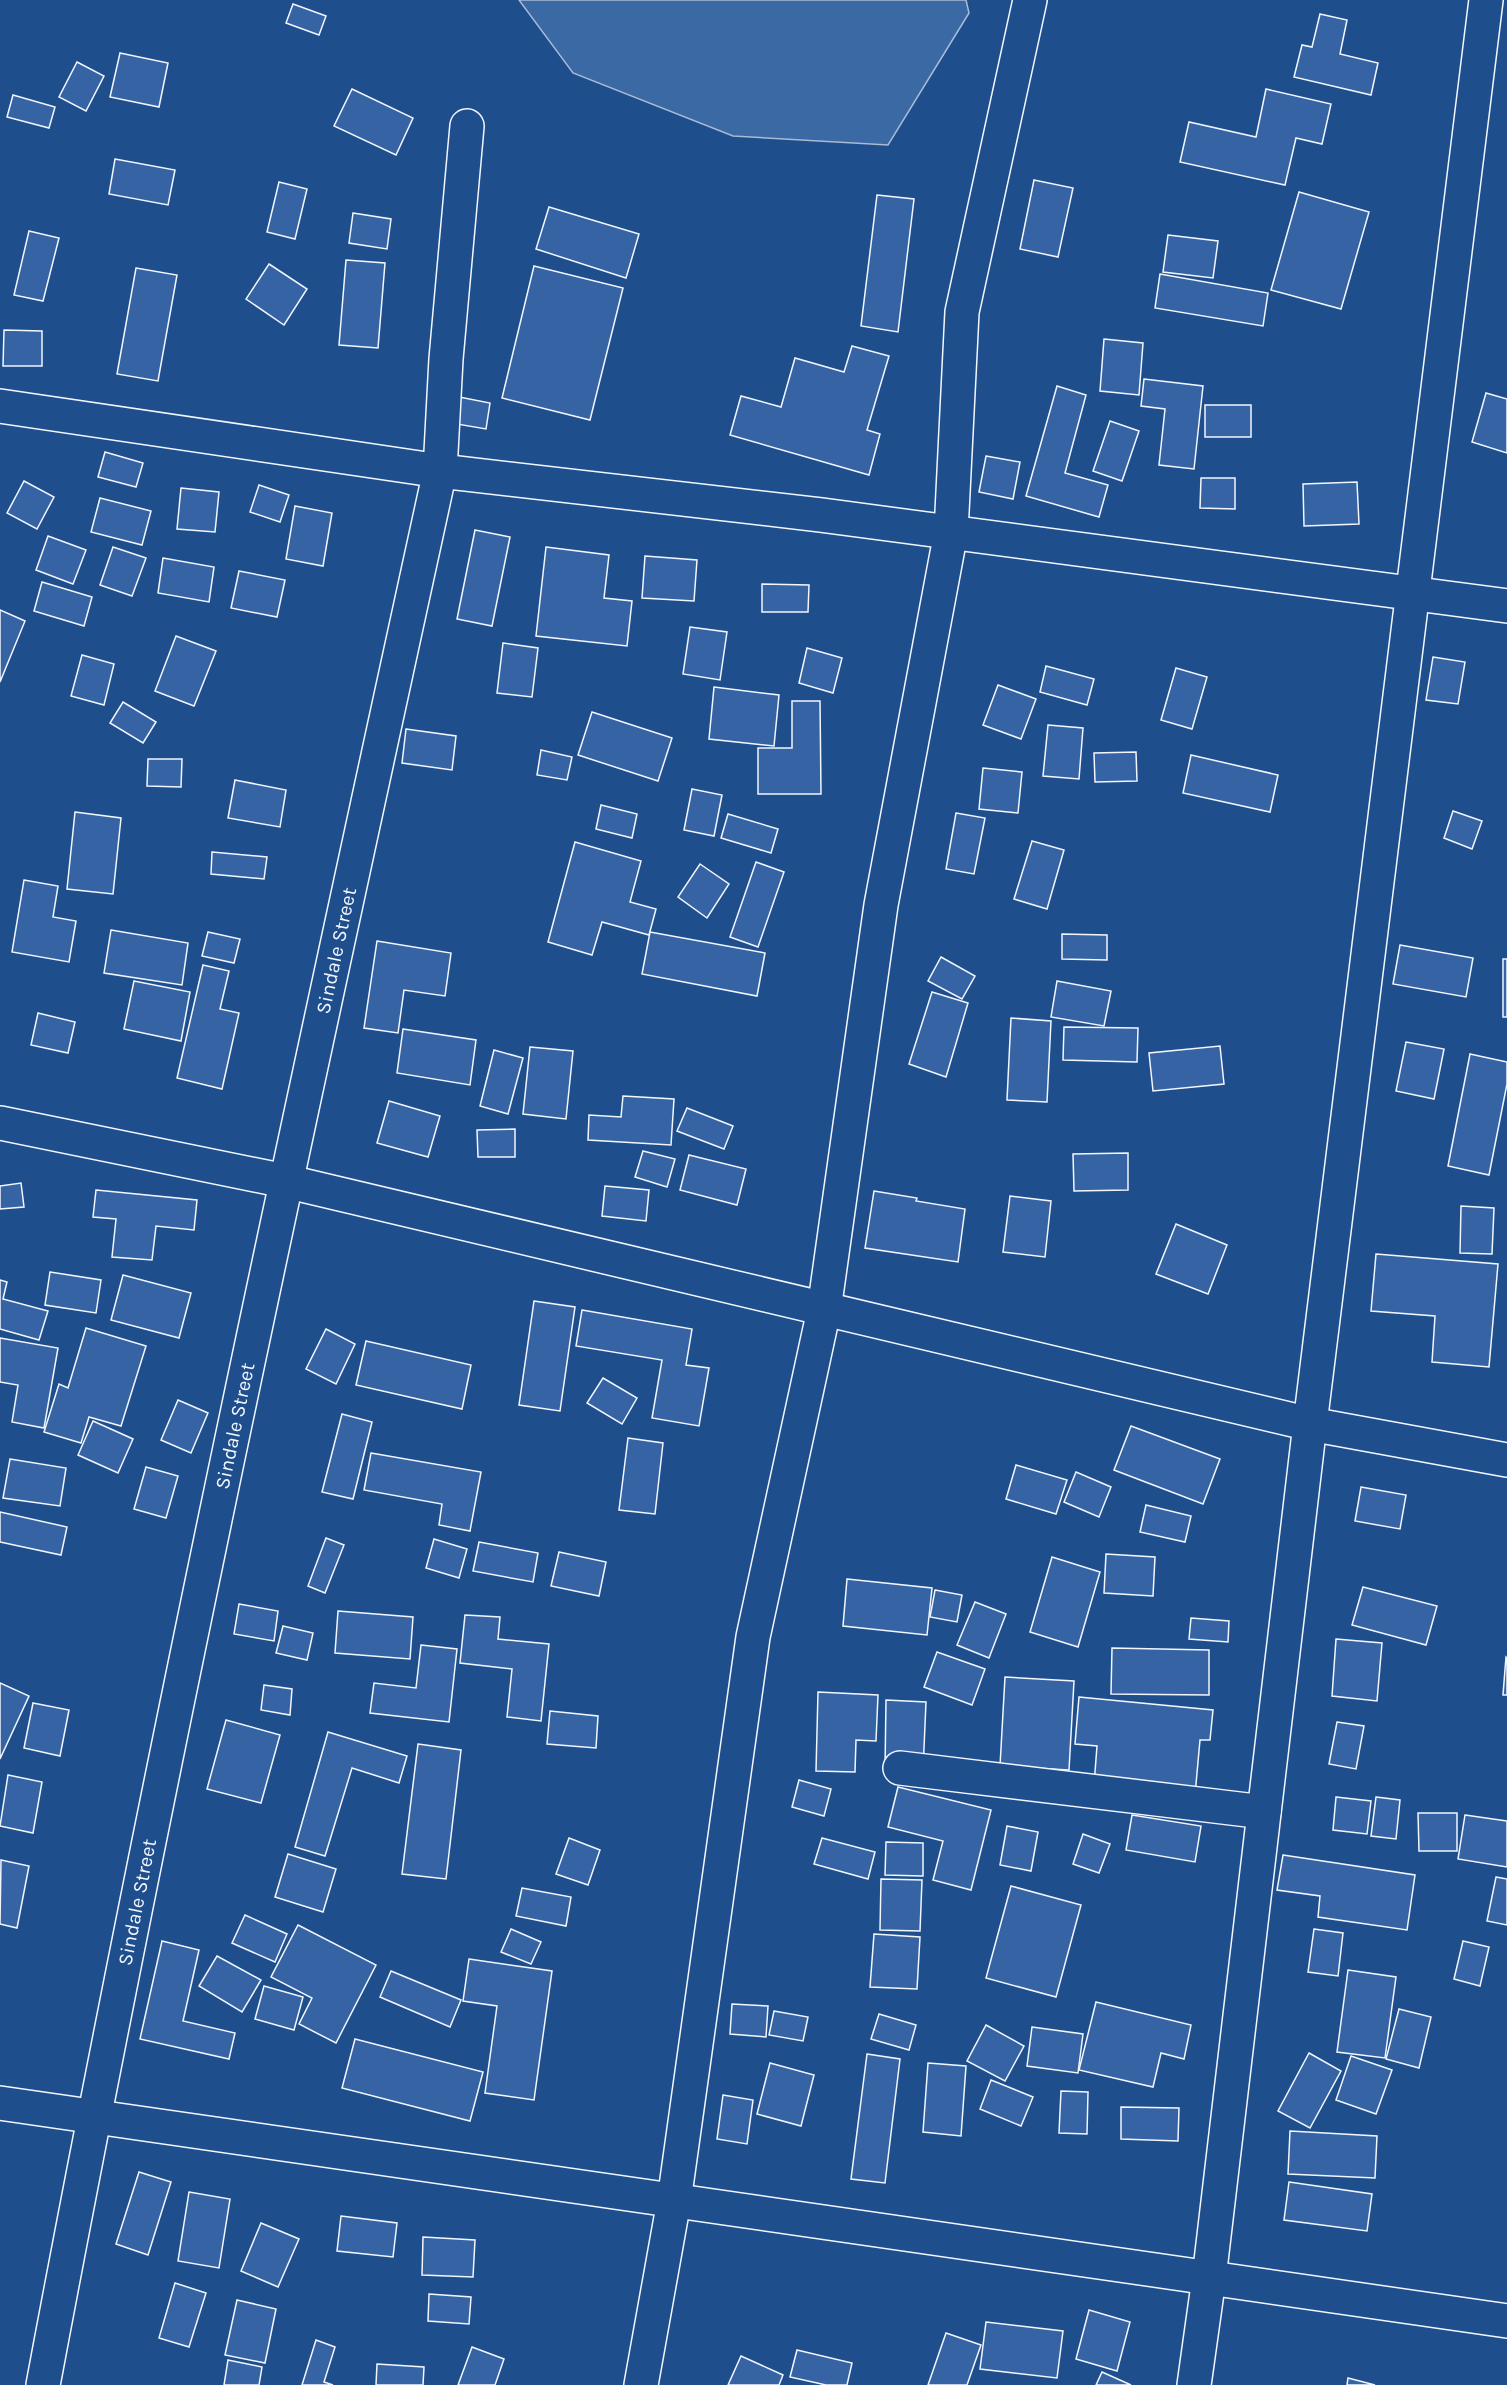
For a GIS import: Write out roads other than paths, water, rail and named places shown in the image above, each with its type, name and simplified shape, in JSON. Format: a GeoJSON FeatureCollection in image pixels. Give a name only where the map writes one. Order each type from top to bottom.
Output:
{"type":"FeatureCollection","features":[{"type":"Feature","properties":{"kind":"street"},"geometry":{"type":"LineString","coordinates":[[641,2385],[674,2201],[753,1637],[825,1310],[881,905],[951,532],[962,312],[1030,0]]}},
{"type":"Feature","properties":{"kind":"street"},"geometry":{"type":"LineString","coordinates":[[1194,2385],[1209,2278],[1310,1424],[1486,0]]}},
{"type":"Feature","properties":{"kind":"street","name":"Sindale Street"},"geometry":{"type":"LineString","coordinates":[[44,2385],[94,2117],[285,1181],[440,471],[446,359],[466,126]]}},
{"type":"Feature","properties":{"kind":"street"},"geometry":{"type":"LineString","coordinates":[[0,406],[440,471],[821,515],[1507,606]]}},
{"type":"Feature","properties":{"kind":"street"},"geometry":{"type":"LineString","coordinates":[[0,1123],[285,1181],[1310,1424],[1507,1460]]}},
{"type":"Feature","properties":{"kind":"street"},"geometry":{"type":"LineString","coordinates":[[900,1768],[1264,1812]]}},
{"type":"Feature","properties":{"kind":"street"},"geometry":{"type":"LineString","coordinates":[[0,2103],[1507,2322]]}},
{"type":"Feature","properties":{"kind":"water"},"geometry":{"type":"Polygon","coordinates":[[[519,0],[966,0],[969,13],[888,145],[733,136],[573,73],[519,0]]]}}]}
